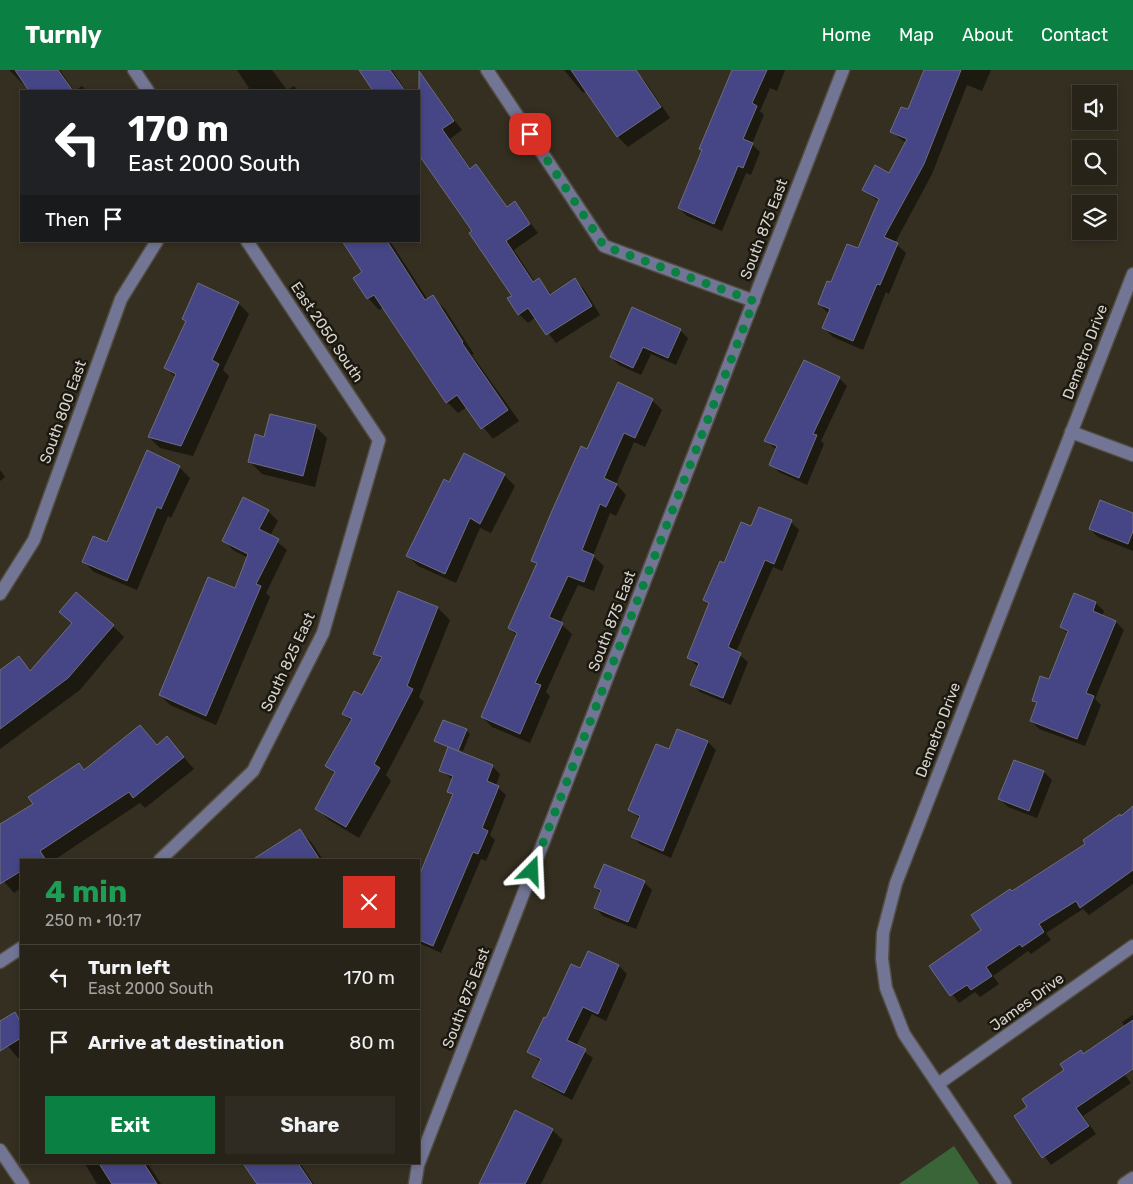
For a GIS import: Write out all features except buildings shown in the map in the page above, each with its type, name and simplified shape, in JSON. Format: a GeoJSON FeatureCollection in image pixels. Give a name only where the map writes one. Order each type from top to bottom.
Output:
{"type":"FeatureCollection","features":[{"type":"Feature","properties":{"kind":"street"},"geometry":{"type":"LineString","coordinates":[[134,70],[147,90]]}},
{"type":"Feature","properties":{"kind":"street"},"geometry":{"type":"LineString","coordinates":[[487,70],[604,246],[754,301]]}},
{"type":"Feature","properties":{"kind":"street","name":"South 875 East"},"geometry":{"type":"LineString","coordinates":[[420,1154],[843,70]]}},
{"type":"Feature","properties":{"kind":"street","name":"South 800 East"},"geometry":{"type":"LineString","coordinates":[[0,594],[34,540],[121,299],[156,242]]}},
{"type":"Feature","properties":{"kind":"street","name":"East 2050 South"},"geometry":{"type":"LineString","coordinates":[[249,242],[379,440]]}},
{"type":"Feature","properties":{"kind":"street","name":"Demetro Drive"},"geometry":{"type":"LineString","coordinates":[[1005,1184],[904,1034],[886,988],[882,959],[883,932],[896,884],[1133,274]]}},
{"type":"Feature","properties":{"kind":"street"},"geometry":{"type":"LineString","coordinates":[[1071,432],[1133,454]]}},
{"type":"Feature","properties":{"kind":"street","name":"South 825 East"},"geometry":{"type":"LineString","coordinates":[[161,859],[253,771],[323,633],[379,440]]}},
{"type":"Feature","properties":{"kind":"street","name":"James Drive"},"geometry":{"type":"LineString","coordinates":[[938,1084],[1133,946]]}},
{"type":"Feature","properties":{"kind":"street"},"geometry":{"type":"LineString","coordinates":[[0,962],[20,949]]}},
{"type":"Feature","properties":{"kind":"street"},"geometry":{"type":"LineString","coordinates":[[0,1150],[23,1184]]}},
{"type":"Feature","properties":{"kind":"street","name":"South 875 East"},"geometry":{"type":"LineString","coordinates":[[414,1184],[416,1164]]}},
{"type":"Feature","properties":{"kind":"street"},"geometry":{"type":"LineString","coordinates":[[1124,1184],[1133,1178]]}},
{"type":"Feature","properties":{"kind":"green space"},"geometry":{"type":"Polygon","coordinates":[[[954,1146],[979,1184],[899,1184],[954,1146]]]}},
{"type":"Feature","properties":{"kind":"route"},"geometry":{"type":"LineString","coordinates":[[530,134],[604,246],[754,301],[532,871]]}}]}
